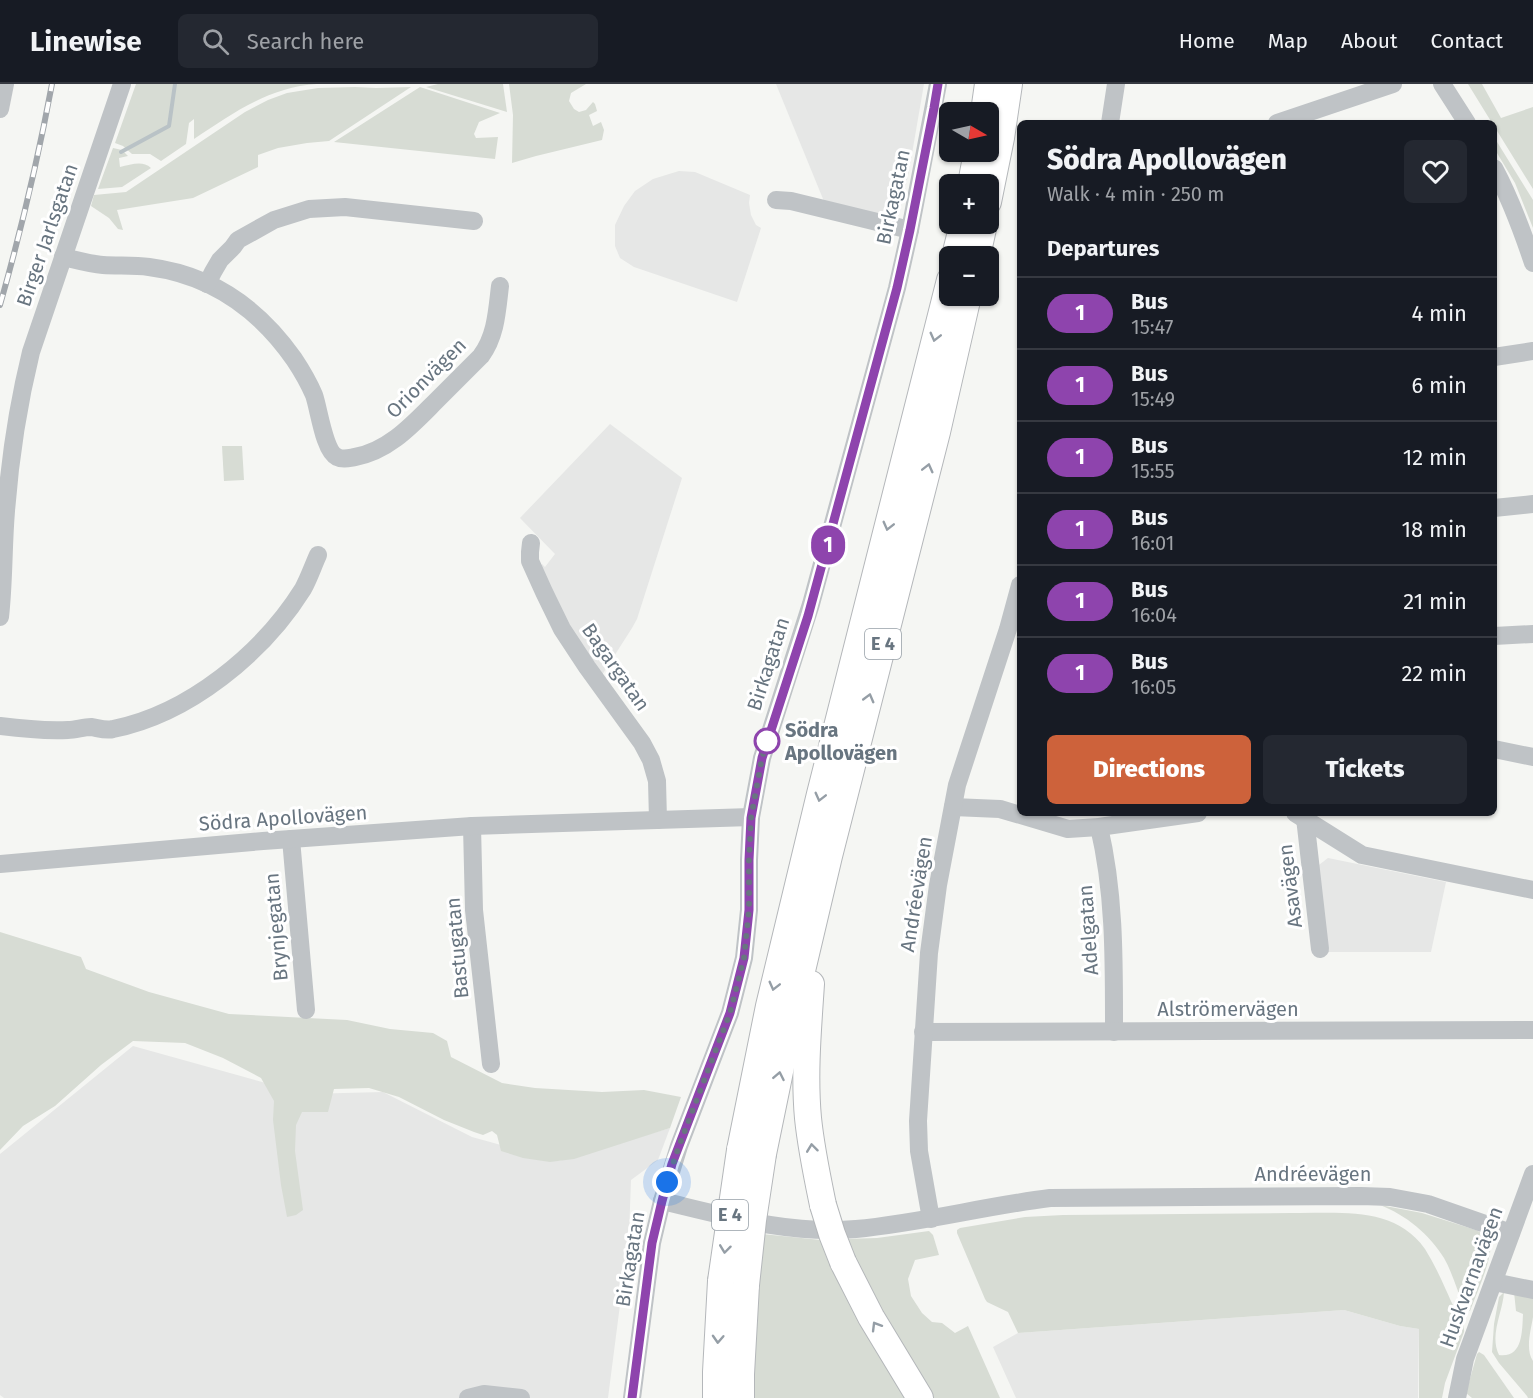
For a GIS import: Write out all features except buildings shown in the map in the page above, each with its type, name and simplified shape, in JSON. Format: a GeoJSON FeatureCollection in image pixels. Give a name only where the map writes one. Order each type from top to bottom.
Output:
{"type":"FeatureCollection","features":[{"type":"Feature","properties":{"kind":"highway"},"geometry":{"type":"LineString","coordinates":[[985,102],[988,84]]}},
{"type":"Feature","properties":{"kind":"highway"},"geometry":{"type":"LineString","coordinates":[[994,174],[1009,84]]}},
{"type":"Feature","properties":{"kind":"highway","name":"E 4"},"geometry":{"type":"LineString","coordinates":[[716,1398],[716,1372],[733,1283],[753,1220],[752,1152],[771,995],[943,306]]}},
{"type":"Feature","properties":{"kind":"highway","name":"E 4"},"geometry":{"type":"LineString","coordinates":[[752,1152],[792,1013],[828,856],[937,432],[966,306]]}},
{"type":"Feature","properties":{"kind":"highway"},"geometry":{"type":"LineString","coordinates":[[828,856],[812,968],[807,1064],[808,1116],[814,1162],[823,1205],[843,1262],[871,1317],[920,1398]]}},
{"type":"Feature","properties":{"kind":"highway","name":"E 4"},"geometry":{"type":"LineString","coordinates":[[733,1283],[741,1398]]}},
{"type":"Feature","properties":{"kind":"street"},"geometry":{"type":"LineString","coordinates":[[0,109],[5,84]]}},
{"type":"Feature","properties":{"kind":"street","name":"Birger Jarlsgatan"},"geometry":{"type":"LineString","coordinates":[[0,617],[9,475],[19,407],[31,352],[122,84]]}},
{"type":"Feature","properties":{"kind":"street","name":"Birkagatan"},"geometry":{"type":"LineString","coordinates":[[632,1398],[652,1243],[662,1201],[676,1155],[730,1013],[744,958],[749,910],[751,818],[764,749],[811,604],[897,288],[938,84]]}},
{"type":"Feature","properties":{"kind":"street"},"geometry":{"type":"LineString","coordinates":[[1110,120],[1116,84]]}},
{"type":"Feature","properties":{"kind":"street"},"geometry":{"type":"LineString","coordinates":[[1286,120],[1393,84]]}},
{"type":"Feature","properties":{"kind":"street"},"geometry":{"type":"LineString","coordinates":[[1442,84],[1465,120]]}},
{"type":"Feature","properties":{"kind":"street"},"geometry":{"type":"LineString","coordinates":[[1497,174],[1522,228],[1533,263]]}},
{"type":"Feature","properties":{"kind":"street"},"geometry":{"type":"LineString","coordinates":[[776,200],[791,201],[910,230]]}},
{"type":"Feature","properties":{"kind":"street"},"geometry":{"type":"LineString","coordinates":[[63,257],[101,265],[148,267],[170,271],[207,284],[220,260],[238,240],[273,220],[309,209],[345,207],[474,221]]}},
{"type":"Feature","properties":{"kind":"street","name":"Orionvägen"},"geometry":{"type":"LineString","coordinates":[[207,284],[250,310],[281,341],[308,379],[329,450],[336,457],[345,459],[372,453],[392,441],[413,424],[481,356],[493,333],[500,286]]}},
{"type":"Feature","properties":{"kind":"street"},"geometry":{"type":"LineString","coordinates":[[1497,357],[1533,351]]}},
{"type":"Feature","properties":{"kind":"street"},"geometry":{"type":"LineString","coordinates":[[1497,507],[1533,504]]}},
{"type":"Feature","properties":{"kind":"street","name":"Bagargatan"},"geometry":{"type":"LineString","coordinates":[[531,543],[530,561],[562,629],[642,743],[651,760],[657,781],[658,820]]}},
{"type":"Feature","properties":{"kind":"street"},"geometry":{"type":"LineString","coordinates":[[0,726],[46,730],[89,727],[110,730],[139,722],[191,698],[241,662],[275,627],[304,586],[318,555]]}},
{"type":"Feature","properties":{"kind":"street","name":"Andréevägen"},"geometry":{"type":"LineString","coordinates":[[931,1219],[919,1151],[918,1121],[929,953],[938,885],[957,785],[1014,631],[1017,608]]}},
{"type":"Feature","properties":{"kind":"street"},"geometry":{"type":"LineString","coordinates":[[1497,636],[1533,633]]}},
{"type":"Feature","properties":{"kind":"street"},"geometry":{"type":"LineString","coordinates":[[1497,750],[1533,757]]}},
{"type":"Feature","properties":{"kind":"street"},"geometry":{"type":"LineString","coordinates":[[953,807],[1000,809],[1017,814]]}},
{"type":"Feature","properties":{"kind":"street"},"geometry":{"type":"LineString","coordinates":[[1024,816],[1068,829],[1177,816]]}},
{"type":"Feature","properties":{"kind":"street"},"geometry":{"type":"LineString","coordinates":[[1300,816],[1362,855],[1533,890]]}},
{"type":"Feature","properties":{"kind":"street","name":"Asavägen"},"geometry":{"type":"LineString","coordinates":[[1300,816],[1320,949]]}},
{"type":"Feature","properties":{"kind":"street","name":"Södra Apollovägen"},"geometry":{"type":"LineString","coordinates":[[0,864],[472,826],[751,818]]}},
{"type":"Feature","properties":{"kind":"street","name":"Bastugatan"},"geometry":{"type":"LineString","coordinates":[[472,826],[474,910],[491,1064]]}},
{"type":"Feature","properties":{"kind":"street","name":"Adelgatan"},"geometry":{"type":"LineString","coordinates":[[1099,827],[1106,855],[1114,953],[1114,1032]]}},
{"type":"Feature","properties":{"kind":"street","name":"Brynjegatan"},"geometry":{"type":"LineString","coordinates":[[291,839],[306,1011]]}},
{"type":"Feature","properties":{"kind":"street","name":"Alströmervägen"},"geometry":{"type":"LineString","coordinates":[[923,1032],[1533,1030]]}},
{"type":"Feature","properties":{"kind":"street","name":"Huskvarnavägen"},"geometry":{"type":"LineString","coordinates":[[1457,1398],[1465,1359],[1533,1174]]}},
{"type":"Feature","properties":{"kind":"street","name":"Andréevägen"},"geometry":{"type":"LineString","coordinates":[[662,1201],[774,1226],[854,1229],[931,1219],[1022,1201],[1050,1198],[1390,1197],[1428,1204],[1511,1233]]}},
{"type":"Feature","properties":{"kind":"street"},"geometry":{"type":"LineString","coordinates":[[1494,1282],[1533,1290]]}},
{"type":"Feature","properties":{"kind":"street"},"geometry":{"type":"LineString","coordinates":[[468,1398],[484,1394],[521,1398]]}},
{"type":"Feature","properties":{"kind":"shaded area"},"geometry":{"type":"Polygon","coordinates":[[[136,84],[317,84],[283,90],[267,96],[237,111],[194,139],[194,119],[189,123],[186,144],[161,161],[150,154],[132,154],[123,146],[115,143],[136,84]]]}},
{"type":"Feature","properties":{"kind":"shaded area"},"geometry":{"type":"Polygon","coordinates":[[[438,84],[503,84],[507,112],[426,87],[438,84]]]}},
{"type":"Feature","properties":{"kind":"shaded area"},"geometry":{"type":"Polygon","coordinates":[[[509,84],[586,84],[571,93],[569,101],[579,112],[586,110],[593,102],[595,104],[597,111],[589,115],[593,126],[601,122],[604,130],[602,140],[512,163],[513,115],[509,84]]]}},
{"type":"Feature","properties":{"kind":"shaded area"},"geometry":{"type":"Polygon","coordinates":[[[776,84],[924,84],[909,171],[895,233],[830,216],[776,84]]]}},
{"type":"Feature","properties":{"kind":"shaded area"},"geometry":{"type":"Polygon","coordinates":[[[1468,84],[1482,84],[1501,118],[1533,107],[1533,189],[1497,131],[1497,120],[1490,120],[1468,84]]]}},
{"type":"Feature","properties":{"kind":"shaded area"},"geometry":{"type":"Polygon","coordinates":[[[411,87],[329,141],[278,148],[258,155],[258,167],[193,198],[117,210],[123,230],[118,229],[109,218],[91,206],[94,195],[126,192],[245,112],[268,100],[287,93],[318,88],[411,87]]]}},
{"type":"Feature","properties":{"kind":"shaded area"},"geometry":{"type":"Polygon","coordinates":[[[420,87],[500,113],[479,122],[474,134],[476,138],[498,137],[495,159],[334,142],[420,87]]]}},
{"type":"Feature","properties":{"kind":"shaded area"},"geometry":{"type":"Polygon","coordinates":[[[1497,142],[1533,200],[1533,228],[1515,183],[1497,153],[1497,142]]]}},
{"type":"Feature","properties":{"kind":"shaded area"},"geometry":{"type":"Polygon","coordinates":[[[113,148],[122,150],[128,156],[119,158],[120,167],[140,164],[151,168],[122,187],[98,189],[113,148]]]}},
{"type":"Feature","properties":{"kind":"shaded area"},"geometry":{"type":"Polygon","coordinates":[[[679,171],[695,172],[750,195],[751,215],[756,225],[761,228],[737,302],[634,267],[620,258],[615,246],[615,225],[624,206],[635,191],[653,179],[679,171]]]}},
{"type":"Feature","properties":{"kind":"shaded area"},"geometry":{"type":"Polygon","coordinates":[[[610,424],[682,478],[637,619],[602,675],[574,634],[539,567],[542,564],[545,567],[555,554],[520,518],[610,424]]]}},
{"type":"Feature","properties":{"kind":"shaded area"},"geometry":{"type":"Polygon","coordinates":[[[222,446],[242,446],[244,480],[224,481],[222,446]]]}},
{"type":"Feature","properties":{"kind":"shaded area"},"geometry":{"type":"Polygon","coordinates":[[[1328,858],[1446,882],[1431,952],[1326,952],[1315,868],[1328,858]]]}},
{"type":"Feature","properties":{"kind":"shaded area"},"geometry":{"type":"Polygon","coordinates":[[[0,932],[81,957],[86,969],[149,992],[229,1014],[347,1020],[390,1029],[433,1033],[447,1041],[451,1057],[502,1083],[535,1088],[602,1092],[644,1090],[681,1097],[670,1128],[574,1159],[550,1162],[523,1158],[501,1151],[497,1135],[492,1131],[483,1135],[474,1132],[444,1120],[399,1097],[369,1088],[334,1089],[328,1112],[302,1112],[296,1125],[295,1151],[303,1210],[287,1217],[273,1120],[274,1101],[261,1078],[223,1058],[185,1043],[133,1041],[101,1065],[55,1106],[23,1126],[0,1150],[0,932]]]}},
{"type":"Feature","properties":{"kind":"shaded area"},"geometry":{"type":"Polygon","coordinates":[[[133,1046],[305,1094],[383,1092],[472,1137],[559,1161],[670,1128],[658,1160],[631,1180],[629,1235],[608,1398],[4,1398],[0,1395],[0,1154],[133,1046]]]}},
{"type":"Feature","properties":{"kind":"shaded area"},"geometry":{"type":"Polygon","coordinates":[[[1380,1205],[1422,1213],[1485,1235],[1491,1245],[1490,1254],[1470,1311],[1465,1310],[1453,1277],[1438,1249],[1408,1220],[1380,1205]]]}},
{"type":"Feature","properties":{"kind":"shaded area"},"geometry":{"type":"Polygon","coordinates":[[[1346,1213],[1381,1219],[1398,1225],[1412,1235],[1425,1249],[1464,1328],[1442,1398],[1419,1398],[1419,1329],[1344,1310],[1018,1333],[1008,1312],[985,1299],[957,1233],[960,1228],[1025,1217],[1346,1213]]]}},
{"type":"Feature","properties":{"kind":"shaded area"},"geometry":{"type":"Polygon","coordinates":[[[929,1231],[933,1235],[939,1255],[915,1260],[908,1279],[911,1296],[922,1313],[932,1322],[942,1323],[955,1333],[968,1326],[1000,1398],[932,1398],[893,1335],[844,1239],[877,1238],[929,1231]]]}},
{"type":"Feature","properties":{"kind":"shaded area"},"geometry":{"type":"Polygon","coordinates":[[[762,1234],[821,1240],[855,1314],[907,1398],[753,1398],[762,1234]]]}},
{"type":"Feature","properties":{"kind":"shaded area"},"geometry":{"type":"Polygon","coordinates":[[[1504,1292],[1495,1340],[1499,1355],[1513,1352],[1520,1342],[1523,1314],[1516,1311],[1514,1292],[1533,1296],[1529,1351],[1533,1361],[1533,1398],[1528,1398],[1492,1352],[1499,1297],[1504,1292]]]}},
{"type":"Feature","properties":{"kind":"shaded area"},"geometry":{"type":"Polygon","coordinates":[[[1344,1310],[1419,1329],[1418,1398],[1016,1398],[993,1347],[1018,1333],[1344,1310]]]}},
{"type":"Feature","properties":{"kind":"shaded area"},"geometry":{"type":"Polygon","coordinates":[[[1479,1352],[1484,1355],[1514,1398],[1472,1398],[1466,1393],[1479,1352]]]}},
{"type":"Feature","properties":{"kind":"waterway"},"geometry":{"type":"LineString","coordinates":[[121,152],[169,126],[175,84]]}},
{"type":"Feature","properties":{"kind":"railway"},"geometry":{"type":"LineString","coordinates":[[0,305],[29,195],[52,84]]}},
{"type":"Feature","properties":{"kind":"bus line","name":"1"},"geometry":{"type":"LineString","coordinates":[[632,1398],[652,1243],[662,1201],[672,1164],[730,1013],[744,958],[749,910],[751,818],[762,758],[808,616],[897,288],[938,84]]}},
{"type":"Feature","properties":{"kind":"place","name":"Södra Apollovägen"},"geometry":{"type":"Point","coordinates":[767,741]}},
{"type":"Feature","properties":{"kind":"route"},"geometry":{"type":"LineString","coordinates":[[667,1182],[730,1013],[744,958],[749,910],[751,818],[767,741]]}}]}
